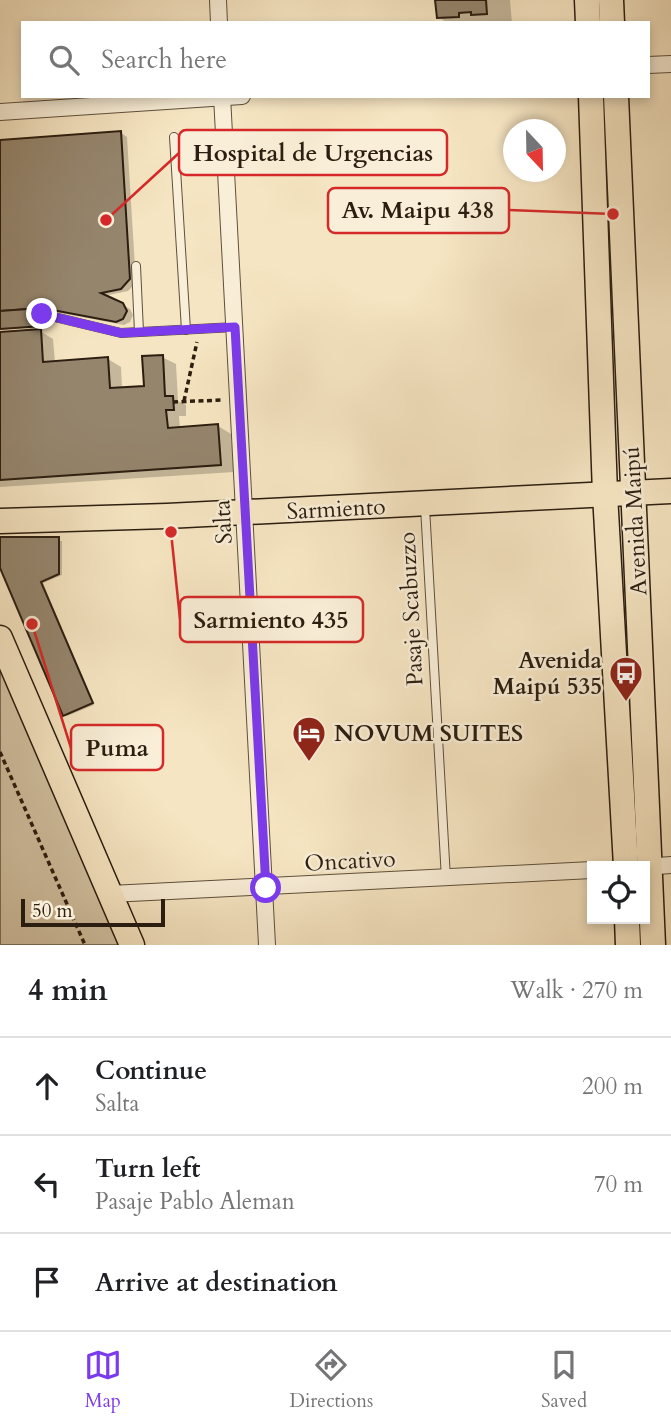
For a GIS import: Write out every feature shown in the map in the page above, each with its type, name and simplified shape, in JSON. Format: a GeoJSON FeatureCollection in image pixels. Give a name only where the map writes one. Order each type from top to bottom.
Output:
{"type":"FeatureCollection","features":[{"type":"Feature","properties":{"kind":"main road"},"geometry":{"type":"LineString","coordinates":[[587,0],[588,21]]}},
{"type":"Feature","properties":{"kind":"main road"},"geometry":{"type":"LineString","coordinates":[[611,0],[612,21]]}},
{"type":"Feature","properties":{"kind":"main road","name":"Avenida Maipú"},"geometry":{"type":"LineString","coordinates":[[591,98],[604,494],[626,861]]}},
{"type":"Feature","properties":{"kind":"main road","name":"Avenida Maipú"},"geometry":{"type":"LineString","coordinates":[[615,98],[633,492],[656,866],[653,945]]}},
{"type":"Feature","properties":{"kind":"main road","name":"Sarmiento"},"geometry":{"type":"LineString","coordinates":[[0,521],[424,505],[671,491]]}},
{"type":"Feature","properties":{"kind":"main road"},"geometry":{"type":"LineString","coordinates":[[0,638],[132,945]]}},
{"type":"Feature","properties":{"kind":"main road"},"geometry":{"type":"LineString","coordinates":[[628,924],[628,945]]}},
{"type":"Feature","properties":{"kind":"street"},"geometry":{"type":"LineString","coordinates":[[218,0],[219,21]]}},
{"type":"Feature","properties":{"kind":"street"},"geometry":{"type":"LineString","coordinates":[[650,65],[671,64]]}},
{"type":"Feature","properties":{"kind":"street"},"geometry":{"type":"LineString","coordinates":[[0,112],[207,98]]}},
{"type":"Feature","properties":{"kind":"street","name":"Salta"},"geometry":{"type":"LineString","coordinates":[[222,98],[267,945]]}},
{"type":"Feature","properties":{"kind":"street","name":"Oncativo"},"geometry":{"type":"LineString","coordinates":[[110,894],[587,870]]}},
{"type":"Feature","properties":{"kind":"lane"},"geometry":{"type":"LineString","coordinates":[[174,137],[186,330]]}},
{"type":"Feature","properties":{"kind":"lane"},"geometry":{"type":"LineString","coordinates":[[136,266],[139,332]]}},
{"type":"Feature","properties":{"kind":"lane"},"geometry":{"type":"LineString","coordinates":[[42,314],[121,333],[235,327]]}},
{"type":"Feature","properties":{"kind":"lane","name":"Pasaje Scabuzzo"},"geometry":{"type":"LineString","coordinates":[[424,505],[446,879]]}},
{"type":"Feature","properties":{"kind":"path"},"geometry":{"type":"LineString","coordinates":[[184,401],[200,329]]}},
{"type":"Feature","properties":{"kind":"path"},"geometry":{"type":"LineString","coordinates":[[173,402],[239,400]]}},
{"type":"Feature","properties":{"kind":"path"},"geometry":{"type":"LineString","coordinates":[[0,752],[85,945]]}},
{"type":"Feature","properties":{"kind":"shaded area"},"geometry":{"type":"Polygon","coordinates":[[[0,638],[132,945],[0,945],[0,638]]]}},
{"type":"Feature","properties":{"kind":"building"},"geometry":{"type":"Polygon","coordinates":[[[435,0],[486,0],[487,14],[471,15],[471,12],[459,13],[459,17],[437,18],[435,0]]]}},
{"type":"Feature","properties":{"kind":"building"},"geometry":{"type":"Polygon","coordinates":[[[121,131],[130,279],[121,289],[101,293],[123,303],[127,311],[123,319],[116,322],[42,308],[0,311],[0,140],[121,131]]]}},
{"type":"Feature","properties":{"kind":"building"},"geometry":{"type":"Polygon","coordinates":[[[42,308],[43,326],[0,329],[0,311],[42,308]]]}},
{"type":"Feature","properties":{"kind":"building"},"geometry":{"type":"Polygon","coordinates":[[[41,329],[43,362],[108,357],[110,388],[144,386],[142,356],[163,355],[165,396],[173,396],[174,410],[166,410],[168,428],[218,424],[221,465],[0,480],[0,332],[41,329]]]}},
{"type":"Feature","properties":{"kind":"building"},"geometry":{"type":"Polygon","coordinates":[[[0,537],[59,537],[59,574],[41,582],[93,703],[63,716],[0,568],[0,537]]]}},
{"type":"Feature","properties":{"kind":"place","name":"Av. Maipu 438"},"geometry":{"type":"Point","coordinates":[613,214]}},
{"type":"Feature","properties":{"kind":"place","name":"Hospital de Urgencias"},"geometry":{"type":"Point","coordinates":[106,220]}},
{"type":"Feature","properties":{"kind":"place","name":"Sarmiento 435"},"geometry":{"type":"Point","coordinates":[171,532]}},
{"type":"Feature","properties":{"kind":"place","name":"Puma"},"geometry":{"type":"Point","coordinates":[32,624]}},
{"type":"Feature","properties":{"kind":"place","name":"Avenida Maipú 535"},"geometry":{"type":"Point","coordinates":[626,703]}},
{"type":"Feature","properties":{"kind":"place","name":"NOVUM SUITES"},"geometry":{"type":"Point","coordinates":[309,763]}},
{"type":"Feature","properties":{"kind":"route"},"geometry":{"type":"LineString","coordinates":[[42,314],[121,333],[235,327],[266,888]]}}]}
